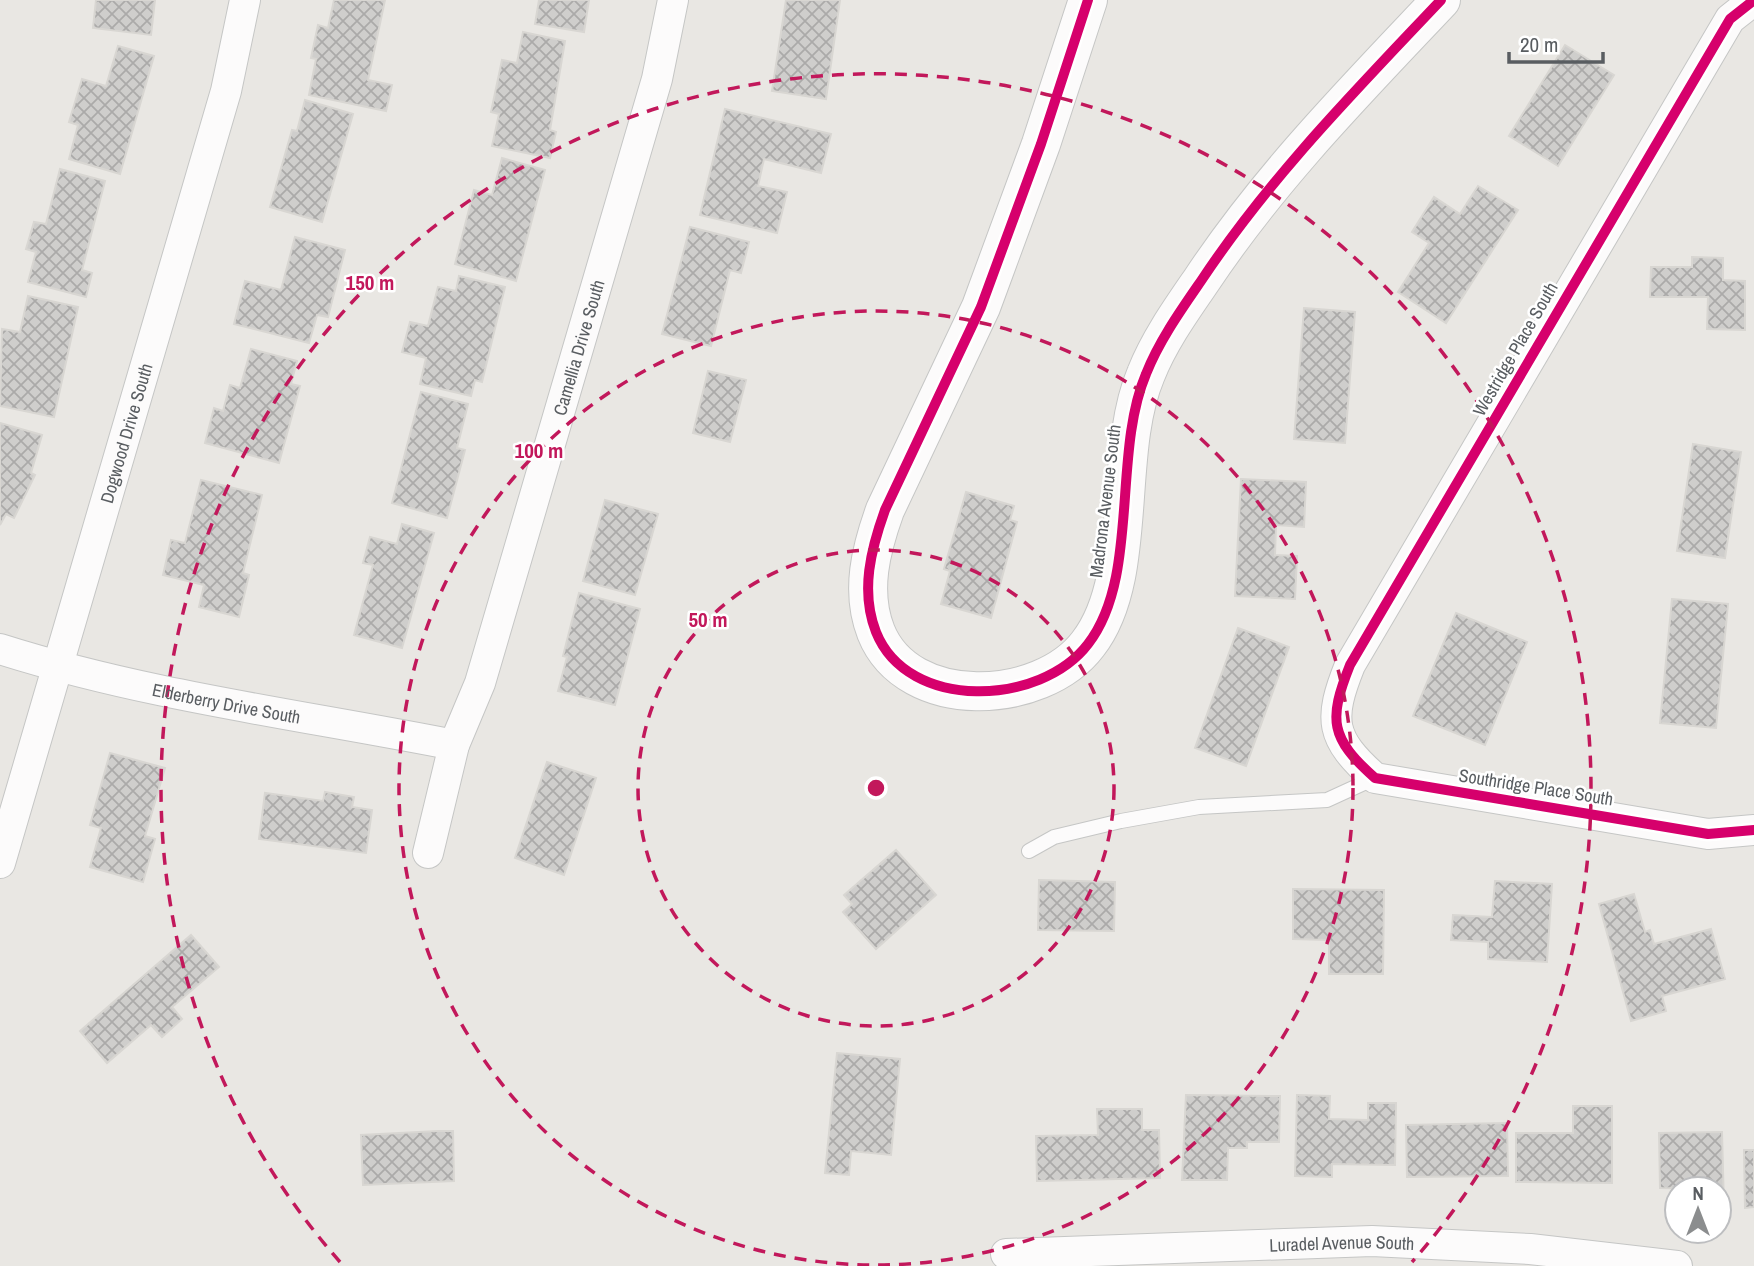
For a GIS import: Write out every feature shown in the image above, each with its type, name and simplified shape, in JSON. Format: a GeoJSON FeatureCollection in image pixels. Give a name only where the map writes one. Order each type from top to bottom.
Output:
{"type":"FeatureCollection","features":[{"type":"Feature","properties":{"kind":"main road","name":"Madrona Avenue South"},"geometry":{"type":"LineString","coordinates":[[1088,0],[1041,144],[981,307],[885,510],[873,545],[868,574],[868,605],[876,632],[888,655],[906,673],[927,683],[982,691],[1013,687],[1049,676],[1069,665],[1089,644],[1110,602],[1116,574],[1134,411],[1146,373],[1179,314],[1228,240],[1297,152],[1441,0]]}},
{"type":"Feature","properties":{"kind":"street","name":"Dogwood Drive South"},"geometry":{"type":"LineString","coordinates":[[0,863],[226,91],[244,0]]}},
{"type":"Feature","properties":{"kind":"street","name":"Camellia Drive South"},"geometry":{"type":"LineString","coordinates":[[428,853],[454,745],[480,683],[657,79],[673,0]]}},
{"type":"Feature","properties":{"kind":"street","name":"Westridge Place South"},"geometry":{"type":"LineString","coordinates":[[1375,778],[1355,760],[1335,730],[1336,700],[1350,665],[1730,19],[1754,0]]}},
{"type":"Feature","properties":{"kind":"street","name":"Elderberry Drive South"},"geometry":{"type":"LineString","coordinates":[[0,649],[147,688],[454,745]]}},
{"type":"Feature","properties":{"kind":"street","name":"Southridge Place South"},"geometry":{"type":"LineString","coordinates":[[1375,778],[1708,834],[1754,830]]}},
{"type":"Feature","properties":{"kind":"street","name":"Luradel Avenue South"},"geometry":{"type":"LineString","coordinates":[[1006,1254],[1224,1256],[1372,1241],[1530,1250],[1677,1266]]}},
{"type":"Feature","properties":{"kind":"lane"},"geometry":{"type":"LineString","coordinates":[[1029,851],[1054,837],[1199,807],[1327,800],[1375,778]]}},
{"type":"Feature","properties":{"kind":"building"},"geometry":{"type":"Polygon","coordinates":[[[96,0],[155,0],[151,35],[93,28],[96,0]]]}},
{"type":"Feature","properties":{"kind":"building"},"geometry":{"type":"Polygon","coordinates":[[[334,0],[385,0],[368,80],[392,85],[386,111],[309,95],[316,59],[311,58],[318,25],[328,28],[334,0]]]}},
{"type":"Feature","properties":{"kind":"building"},"geometry":{"type":"Polygon","coordinates":[[[539,0],[589,0],[584,32],[535,24],[539,0]]]}},
{"type":"Feature","properties":{"kind":"building"},"geometry":{"type":"Polygon","coordinates":[[[786,0],[840,0],[826,99],[772,91],[786,0]]]}},
{"type":"Feature","properties":{"kind":"building"},"geometry":{"type":"Polygon","coordinates":[[[523,32],[565,41],[550,130],[556,132],[550,158],[492,146],[499,114],[491,112],[502,60],[517,63],[523,32]]]}},
{"type":"Feature","properties":{"kind":"building"},"geometry":{"type":"Polygon","coordinates":[[[1565,45],[1614,75],[1558,166],[1509,136],[1565,45]]]}},
{"type":"Feature","properties":{"kind":"building"},"geometry":{"type":"Polygon","coordinates":[[[118,46],[154,56],[120,174],[69,159],[78,125],[69,122],[82,79],[106,86],[118,46]]]}},
{"type":"Feature","properties":{"kind":"building"},"geometry":{"type":"Polygon","coordinates":[[[305,100],[353,114],[322,222],[270,207],[292,130],[297,131],[305,100]]]}},
{"type":"Feature","properties":{"kind":"building"},"geometry":{"type":"Polygon","coordinates":[[[725,109],[831,134],[821,173],[764,159],[758,186],[787,192],[777,233],[700,215],[725,109]]]}},
{"type":"Feature","properties":{"kind":"building"},"geometry":{"type":"Polygon","coordinates":[[[502,158],[545,170],[516,281],[455,264],[474,190],[492,195],[502,158]]]}},
{"type":"Feature","properties":{"kind":"building"},"geometry":{"type":"Polygon","coordinates":[[[60,169],[105,181],[82,270],[92,273],[86,297],[28,282],[36,252],[26,249],[34,222],[46,224],[60,169]]]}},
{"type":"Feature","properties":{"kind":"building"},"geometry":{"type":"Polygon","coordinates":[[[1478,186],[1518,210],[1446,323],[1398,292],[1429,243],[1412,232],[1434,197],[1460,214],[1478,186]]]}},
{"type":"Feature","properties":{"kind":"building"},"geometry":{"type":"Polygon","coordinates":[[[690,227],[749,242],[741,273],[730,270],[711,346],[662,334],[690,227]]]}},
{"type":"Feature","properties":{"kind":"building"},"geometry":{"type":"Polygon","coordinates":[[[295,237],[345,250],[328,317],[317,315],[309,343],[234,324],[245,281],[281,290],[295,237]]]}},
{"type":"Feature","properties":{"kind":"building"},"geometry":{"type":"Polygon","coordinates":[[[1692,257],[1723,258],[1723,280],[1745,281],[1745,330],[1707,329],[1708,297],[1650,297],[1651,267],[1692,267],[1692,257]]]}},
{"type":"Feature","properties":{"kind":"building"},"geometry":{"type":"Polygon","coordinates":[[[459,276],[505,287],[482,382],[475,380],[471,396],[420,384],[426,358],[402,352],[410,322],[428,326],[438,287],[456,291],[459,276]]]}},
{"type":"Feature","properties":{"kind":"building"},"geometry":{"type":"Polygon","coordinates":[[[28,296],[78,307],[54,417],[0,406],[2,329],[20,332],[28,296]]]}},
{"type":"Feature","properties":{"kind":"building"},"geometry":{"type":"Polygon","coordinates":[[[1304,308],[1355,312],[1345,443],[1294,439],[1304,308]]]}},
{"type":"Feature","properties":{"kind":"building"},"geometry":{"type":"Polygon","coordinates":[[[251,349],[297,361],[291,384],[300,386],[279,463],[205,443],[214,408],[223,411],[230,385],[240,388],[251,349]]]}},
{"type":"Feature","properties":{"kind":"building"},"geometry":{"type":"Polygon","coordinates":[[[708,371],[746,380],[730,442],[693,433],[708,371]]]}},
{"type":"Feature","properties":{"kind":"building"},"geometry":{"type":"Polygon","coordinates":[[[421,392],[468,404],[457,448],[465,450],[447,518],[392,503],[421,392]]]}},
{"type":"Feature","properties":{"kind":"building"},"geometry":{"type":"Polygon","coordinates":[[[0,423],[42,435],[31,473],[35,475],[14,518],[6,514],[0,525],[0,423]]]}},
{"type":"Feature","properties":{"kind":"building"},"geometry":{"type":"Polygon","coordinates":[[[1693,444],[1741,452],[1725,558],[1677,551],[1693,444]]]}},
{"type":"Feature","properties":{"kind":"building"},"geometry":{"type":"Polygon","coordinates":[[[1241,479],[1306,482],[1304,527],[1276,525],[1275,555],[1297,556],[1295,599],[1235,596],[1241,479]]]}},
{"type":"Feature","properties":{"kind":"building"},"geometry":{"type":"Polygon","coordinates":[[[201,480],[262,495],[243,573],[249,575],[239,617],[199,607],[204,585],[163,575],[171,540],[185,543],[201,480]]]}},
{"type":"Feature","properties":{"kind":"building"},"geometry":{"type":"Polygon","coordinates":[[[966,492],[1014,506],[1010,520],[1017,522],[991,618],[941,604],[950,571],[944,569],[966,492]]]}},
{"type":"Feature","properties":{"kind":"building"},"geometry":{"type":"Polygon","coordinates":[[[605,500],[658,514],[635,595],[583,581],[605,500]]]}},
{"type":"Feature","properties":{"kind":"building"},"geometry":{"type":"Polygon","coordinates":[[[402,524],[434,533],[402,648],[354,635],[373,565],[363,563],[370,537],[397,544],[402,524]]]}},
{"type":"Feature","properties":{"kind":"building"},"geometry":{"type":"Polygon","coordinates":[[[579,593],[640,609],[615,705],[558,691],[567,657],[563,656],[579,593]]]}},
{"type":"Feature","properties":{"kind":"building"},"geometry":{"type":"Polygon","coordinates":[[[1672,599],[1728,604],[1716,728],[1660,723],[1672,599]]]}},
{"type":"Feature","properties":{"kind":"building"},"geometry":{"type":"Polygon","coordinates":[[[1456,613],[1527,642],[1485,745],[1413,716],[1456,613]]]}},
{"type":"Feature","properties":{"kind":"building"},"geometry":{"type":"Polygon","coordinates":[[[1238,628],[1289,647],[1246,766],[1195,748],[1238,628]]]}},
{"type":"Feature","properties":{"kind":"building"},"geometry":{"type":"Polygon","coordinates":[[[110,753],[165,768],[145,836],[155,839],[143,882],[90,867],[101,828],[90,825],[110,753]]]}},
{"type":"Feature","properties":{"kind":"building"},"geometry":{"type":"Polygon","coordinates":[[[547,762],[596,778],[564,875],[515,858],[547,762]]]}},
{"type":"Feature","properties":{"kind":"building"},"geometry":{"type":"Polygon","coordinates":[[[325,792],[354,797],[352,807],[372,810],[366,853],[259,839],[265,793],[323,801],[325,792]]]}},
{"type":"Feature","properties":{"kind":"building"},"geometry":{"type":"Polygon","coordinates":[[[896,850],[936,895],[876,949],[843,912],[852,904],[844,895],[896,850]]]}},
{"type":"Feature","properties":{"kind":"building"},"geometry":{"type":"Polygon","coordinates":[[[1039,880],[1115,882],[1114,931],[1038,930],[1039,880]]]}},
{"type":"Feature","properties":{"kind":"building"},"geometry":{"type":"Polygon","coordinates":[[[1495,881],[1552,884],[1547,962],[1488,959],[1488,942],[1451,940],[1453,915],[1492,917],[1495,881]]]}},
{"type":"Feature","properties":{"kind":"building"},"geometry":{"type":"Polygon","coordinates":[[[1293,889],[1384,890],[1383,974],[1329,974],[1329,940],[1293,939],[1293,889]]]}},
{"type":"Feature","properties":{"kind":"building"},"geometry":{"type":"Polygon","coordinates":[[[1634,894],[1645,932],[1650,930],[1654,944],[1711,929],[1725,979],[1662,996],[1666,1011],[1631,1021],[1599,904],[1634,894]]]}},
{"type":"Feature","properties":{"kind":"building"},"geometry":{"type":"Polygon","coordinates":[[[191,935],[219,967],[172,1007],[182,1019],[162,1037],[151,1025],[107,1063],[80,1031],[191,935]]]}},
{"type":"Feature","properties":{"kind":"building"},"geometry":{"type":"Polygon","coordinates":[[[837,1053],[900,1059],[891,1155],[851,1151],[849,1175],[825,1173],[837,1053]]]}},
{"type":"Feature","properties":{"kind":"building"},"geometry":{"type":"Polygon","coordinates":[[[1186,1095],[1280,1096],[1279,1142],[1247,1142],[1247,1148],[1228,1148],[1227,1180],[1182,1180],[1186,1095]]]}},
{"type":"Feature","properties":{"kind":"building"},"geometry":{"type":"Polygon","coordinates":[[[1297,1095],[1330,1096],[1329,1119],[1368,1120],[1368,1103],[1396,1103],[1395,1165],[1332,1164],[1332,1177],[1295,1176],[1297,1095]]]}},
{"type":"Feature","properties":{"kind":"building"},"geometry":{"type":"Polygon","coordinates":[[[1573,1106],[1612,1106],[1612,1183],[1516,1182],[1516,1133],[1573,1133],[1573,1106]]]}},
{"type":"Feature","properties":{"kind":"building"},"geometry":{"type":"Polygon","coordinates":[[[1097,1109],[1142,1109],[1142,1130],[1159,1130],[1160,1178],[1037,1181],[1036,1136],[1098,1135],[1097,1109]]]}},
{"type":"Feature","properties":{"kind":"building"},"geometry":{"type":"Polygon","coordinates":[[[1507,1123],[1508,1176],[1407,1177],[1406,1125],[1507,1123]]]}},
{"type":"Feature","properties":{"kind":"building"},"geometry":{"type":"Polygon","coordinates":[[[453,1131],[454,1181],[363,1185],[361,1135],[453,1131]]]}},
{"type":"Feature","properties":{"kind":"building"},"geometry":{"type":"Polygon","coordinates":[[[1722,1132],[1723,1175],[1663,1175],[1663,1188],[1660,1188],[1659,1133],[1722,1132]]]}},
{"type":"Feature","properties":{"kind":"building"},"geometry":{"type":"Polygon","coordinates":[[[1744,1150],[1754,1150],[1754,1207],[1745,1208],[1744,1150]]]}},
{"type":"Feature","properties":{"kind":"cycle path"},"geometry":{"type":"LineString","coordinates":[[1088,0],[1041,144],[981,307],[885,510],[875,540],[868,586],[871,617],[876,632],[892,658],[916,676],[945,687],[976,691],[1009,689],[1040,680],[1067,665],[1088,644],[1104,616],[1114,585],[1136,406],[1157,350],[1193,292],[1285,170],[1441,0]]}},
{"type":"Feature","properties":{"kind":"cycle path"},"geometry":{"type":"LineString","coordinates":[[1754,0],[1730,19],[1350,665],[1336,714],[1337,727],[1349,751],[1375,778],[1708,834],[1754,830]]}}]}
